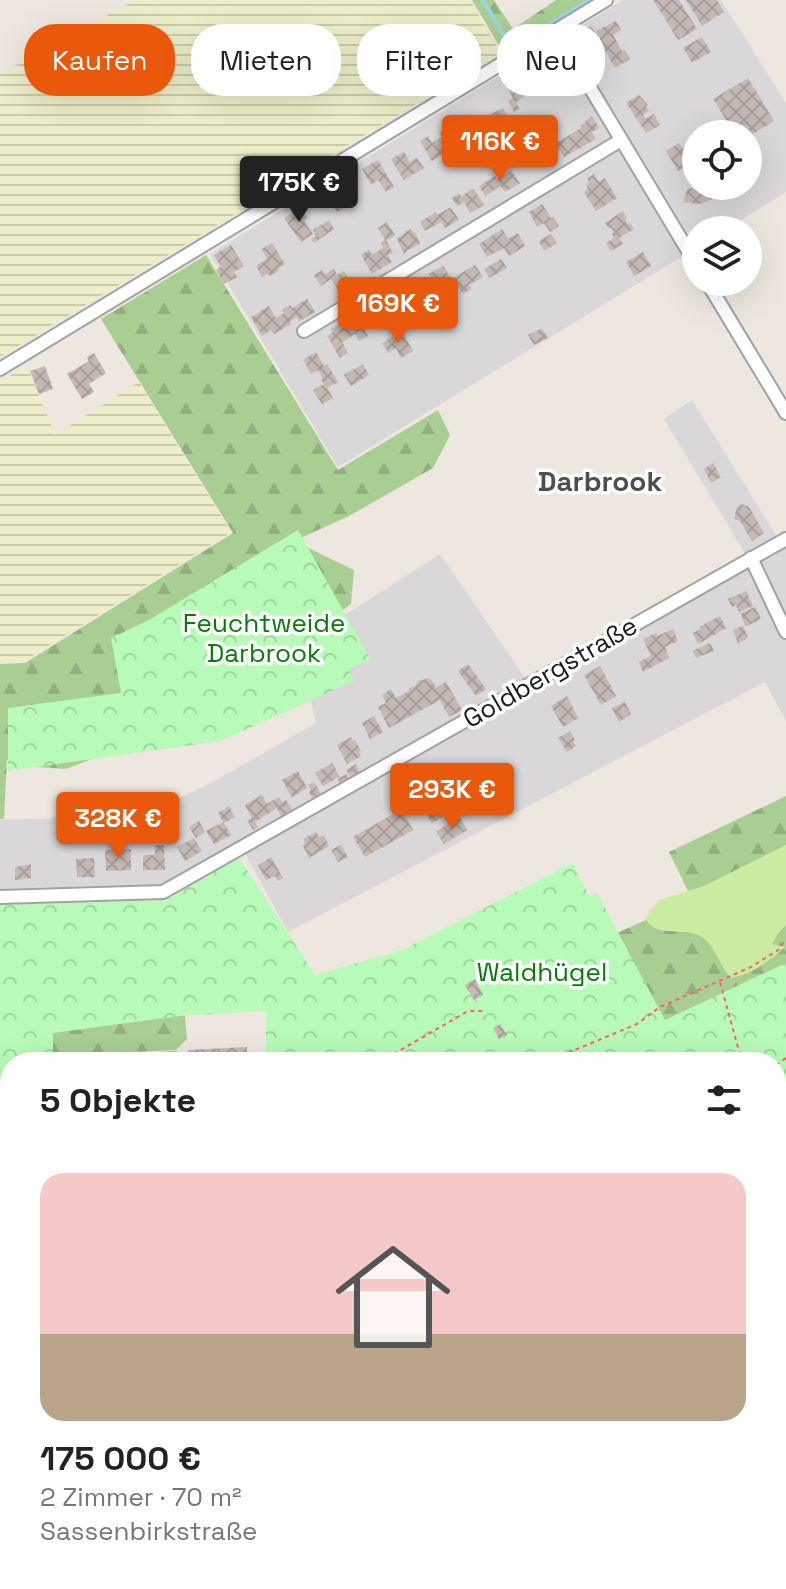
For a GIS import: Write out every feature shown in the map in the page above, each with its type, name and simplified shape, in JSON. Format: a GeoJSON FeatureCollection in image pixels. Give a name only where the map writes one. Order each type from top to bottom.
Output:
{"type":"FeatureCollection","features":[{"type":"Feature","properties":{"kind":"street"},"geometry":{"type":"LineString","coordinates":[[567,24],[606,0]]}},
{"type":"Feature","properties":{"kind":"street"},"geometry":{"type":"LineString","coordinates":[[0,369],[497,67]]}},
{"type":"Feature","properties":{"kind":"street"},"geometry":{"type":"LineString","coordinates":[[595,96],[682,241]]}},
{"type":"Feature","properties":{"kind":"street"},"geometry":{"type":"LineString","coordinates":[[304,331],[621,140]]}},
{"type":"Feature","properties":{"kind":"street"},"geometry":{"type":"LineString","coordinates":[[715,296],[786,413]]}},
{"type":"Feature","properties":{"kind":"street","name":"Goldbergstraße"},"geometry":{"type":"LineString","coordinates":[[0,897],[163,892],[786,539]]}},
{"type":"Feature","properties":{"kind":"street"},"geometry":{"type":"LineString","coordinates":[[751,558],[784,625]]}},
{"type":"Feature","properties":{"kind":"path"},"geometry":{"type":"LineString","coordinates":[[570,1052],[637,1024],[660,1007],[751,967],[778,950],[786,939]]}},
{"type":"Feature","properties":{"kind":"path"},"geometry":{"type":"LineString","coordinates":[[720,980],[739,1052]]}},
{"type":"Feature","properties":{"kind":"path"},"geometry":{"type":"LineString","coordinates":[[397,1052],[468,1011],[485,1011]]}},
{"type":"Feature","properties":{"kind":"shaded area"},"geometry":{"type":"Polygon","coordinates":[[[623,0],[721,0],[786,103],[786,192],[747,216],[682,216],[682,257],[338,467],[210,254],[467,96],[481,96],[481,87],[497,77],[497,96],[605,96],[605,24],[584,24],[623,0]]]}},
{"type":"Feature","properties":{"kind":"shaded area"},"geometry":{"type":"Polygon","coordinates":[[[692,400],[786,547],[786,721],[765,682],[288,932],[239,842],[162,884],[0,889],[0,820],[143,815],[213,782],[316,723],[307,682],[345,615],[440,554],[534,691],[752,565],[664,419],[692,400]]]}},
{"type":"Feature","properties":{"kind":"green space"},"geometry":{"type":"Polygon","coordinates":[[[135,0],[470,0],[497,48],[497,55],[481,65],[481,24],[357,24],[357,96],[429,96],[0,357],[0,74],[24,61],[24,96],[175,96],[175,24],[91,24],[135,0]]]}},
{"type":"Feature","properties":{"kind":"green space"},"geometry":{"type":"Polygon","coordinates":[[[472,0],[494,0],[510,24],[497,24],[497,42],[472,0]]]}},
{"type":"Feature","properties":{"kind":"green space"},"geometry":{"type":"Polygon","coordinates":[[[556,0],[595,0],[558,24],[520,24],[556,0]]]}},
{"type":"Feature","properties":{"kind":"green space"},"geometry":{"type":"Polygon","coordinates":[[[206,255],[338,470],[438,410],[450,435],[433,468],[349,516],[294,541],[354,570],[351,604],[332,618],[129,722],[102,755],[66,769],[22,766],[7,760],[4,819],[0,819],[0,664],[25,663],[233,533],[101,319],[206,255]]]}},
{"type":"Feature","properties":{"kind":"green space"},"geometry":{"type":"Polygon","coordinates":[[[27,366],[55,435],[139,382],[231,532],[24,661],[0,661],[0,381],[27,366]]]}},
{"type":"Feature","properties":{"kind":"green space","name":"Feuchtweide Darbrook"},"geometry":{"type":"Polygon","coordinates":[[[298,530],[371,660],[349,669],[354,681],[220,741],[8,771],[8,708],[121,693],[111,638],[149,620],[298,530]]]}},
{"type":"Feature","properties":{"kind":"green space"},"geometry":{"type":"Polygon","coordinates":[[[786,796],[786,845],[688,891],[669,852],[786,796]]]}},
{"type":"Feature","properties":{"kind":"green space"},"geometry":{"type":"Polygon","coordinates":[[[786,845],[786,925],[779,932],[786,947],[753,970],[731,978],[710,945],[685,931],[655,929],[647,923],[650,910],[660,900],[704,886],[786,845]]]}},
{"type":"Feature","properties":{"kind":"green space","name":"Waldhügel"},"geometry":{"type":"Polygon","coordinates":[[[238,856],[315,975],[402,950],[573,863],[589,896],[597,893],[665,1020],[786,963],[786,1052],[266,1052],[266,1011],[179,1016],[53,1033],[53,1052],[0,1052],[0,905],[167,900],[238,856]]]}},
{"type":"Feature","properties":{"kind":"green space"},"geometry":{"type":"Polygon","coordinates":[[[0,907],[178,939],[187,1039],[176,1050],[0,1052],[0,907]]]}},
{"type":"Feature","properties":{"kind":"green space"},"geometry":{"type":"Polygon","coordinates":[[[646,920],[663,930],[693,933],[709,944],[731,978],[760,966],[785,947],[772,944],[786,925],[786,1052],[658,1052],[608,937],[646,920]]]}},
{"type":"Feature","properties":{"kind":"building"},"geometry":{"type":"Polygon","coordinates":[[[653,0],[679,0],[697,29],[678,40],[653,0]]]}},
{"type":"Feature","properties":{"kind":"building"},"geometry":{"type":"Polygon","coordinates":[[[686,0],[717,0],[724,12],[702,26],[686,0]]]}},
{"type":"Feature","properties":{"kind":"building"},"geometry":{"type":"Polygon","coordinates":[[[616,21],[621,30],[613,35],[630,59],[615,68],[605,51],[605,26],[616,21]]]}},
{"type":"Feature","properties":{"kind":"building"},"geometry":{"type":"Polygon","coordinates":[[[702,37],[711,52],[692,63],[683,48],[702,37]]]}},
{"type":"Feature","properties":{"kind":"building"},"geometry":{"type":"Polygon","coordinates":[[[748,78],[774,121],[762,128],[762,120],[726,120],[713,99],[748,78]]]}},
{"type":"Feature","properties":{"kind":"building"},"geometry":{"type":"Polygon","coordinates":[[[639,95],[648,105],[649,111],[643,115],[645,119],[654,114],[660,125],[646,133],[626,103],[639,95]]]}},
{"type":"Feature","properties":{"kind":"building"},"geometry":{"type":"Polygon","coordinates":[[[525,96],[516,102],[520,109],[514,112],[508,101],[525,96]]]}},
{"type":"Feature","properties":{"kind":"building"},"geometry":{"type":"Polygon","coordinates":[[[503,108],[513,124],[500,132],[504,139],[497,143],[487,127],[493,123],[489,115],[503,108]]]}},
{"type":"Feature","properties":{"kind":"building"},"geometry":{"type":"Polygon","coordinates":[[[592,116],[599,128],[592,132],[596,139],[564,157],[560,150],[543,160],[533,145],[543,139],[548,145],[556,140],[558,142],[581,128],[592,116]]]}},
{"type":"Feature","properties":{"kind":"building"},"geometry":{"type":"Polygon","coordinates":[[[473,128],[476,133],[480,130],[486,140],[465,152],[467,156],[462,158],[455,146],[461,142],[458,137],[473,128]]]}},
{"type":"Feature","properties":{"kind":"building"},"geometry":{"type":"Polygon","coordinates":[[[444,129],[451,140],[446,142],[450,150],[432,161],[420,141],[428,136],[432,143],[442,137],[439,132],[444,129]]]}},
{"type":"Feature","properties":{"kind":"building"},"geometry":{"type":"Polygon","coordinates":[[[679,143],[682,147],[682,169],[678,171],[666,151],[679,143]]]}},
{"type":"Feature","properties":{"kind":"building"},"geometry":{"type":"Polygon","coordinates":[[[404,152],[410,162],[417,158],[424,168],[404,180],[391,159],[404,152]]]}},
{"type":"Feature","properties":{"kind":"building"},"geometry":{"type":"Polygon","coordinates":[[[378,160],[394,187],[386,192],[378,180],[371,185],[362,169],[378,160]]]}},
{"type":"Feature","properties":{"kind":"building"},"geometry":{"type":"Polygon","coordinates":[[[511,170],[520,183],[505,192],[501,186],[485,196],[479,186],[511,170]]]}},
{"type":"Feature","properties":{"kind":"building"},"geometry":{"type":"Polygon","coordinates":[[[594,174],[599,182],[605,178],[617,198],[596,211],[584,192],[588,189],[587,179],[594,174]]]}},
{"type":"Feature","properties":{"kind":"building"},"geometry":{"type":"Polygon","coordinates":[[[346,179],[353,189],[346,193],[351,204],[337,212],[327,197],[340,189],[338,184],[346,179]]]}},
{"type":"Feature","properties":{"kind":"building"},"geometry":{"type":"Polygon","coordinates":[[[471,189],[484,205],[470,213],[464,202],[457,206],[452,198],[459,193],[461,197],[471,189]]]}},
{"type":"Feature","properties":{"kind":"building"},"geometry":{"type":"Polygon","coordinates":[[[684,200],[710,200],[700,204],[684,200]]]}},
{"type":"Feature","properties":{"kind":"building"},"geometry":{"type":"Polygon","coordinates":[[[542,204],[559,226],[550,232],[544,223],[537,227],[529,212],[542,204]]]}},
{"type":"Feature","properties":{"kind":"building"},"geometry":{"type":"Polygon","coordinates":[[[301,207],[308,218],[304,221],[313,234],[301,242],[284,218],[301,207]]]}},
{"type":"Feature","properties":{"kind":"building"},"geometry":{"type":"Polygon","coordinates":[[[451,207],[459,220],[445,228],[441,222],[425,231],[420,222],[451,207]]]}},
{"type":"Feature","properties":{"kind":"building"},"geometry":{"type":"Polygon","coordinates":[[[623,211],[627,224],[630,223],[634,229],[619,238],[623,244],[611,251],[606,243],[614,238],[614,232],[605,223],[623,211]]]}},
{"type":"Feature","properties":{"kind":"building"},"geometry":{"type":"Polygon","coordinates":[[[329,220],[334,229],[314,243],[311,239],[316,236],[313,230],[329,220]]]}},
{"type":"Feature","properties":{"kind":"building"},"geometry":{"type":"Polygon","coordinates":[[[387,222],[395,235],[386,241],[378,228],[387,222]]]}},
{"type":"Feature","properties":{"kind":"building"},"geometry":{"type":"Polygon","coordinates":[[[410,229],[420,244],[404,254],[397,239],[410,229]]]}},
{"type":"Feature","properties":{"kind":"building"},"geometry":{"type":"Polygon","coordinates":[[[502,229],[508,239],[518,233],[525,246],[509,256],[504,248],[487,257],[479,244],[502,229]]]}},
{"type":"Feature","properties":{"kind":"building"},"geometry":{"type":"Polygon","coordinates":[[[551,234],[557,243],[544,251],[539,241],[551,234]]]}},
{"type":"Feature","properties":{"kind":"building"},"geometry":{"type":"Polygon","coordinates":[[[386,240],[393,253],[388,255],[392,262],[372,274],[361,255],[369,250],[372,255],[383,248],[381,243],[386,240]]]}},
{"type":"Feature","properties":{"kind":"building"},"geometry":{"type":"Polygon","coordinates":[[[272,243],[285,264],[270,276],[262,277],[256,266],[267,259],[262,249],[272,243]]]}},
{"type":"Feature","properties":{"kind":"building"},"geometry":{"type":"Polygon","coordinates":[[[231,245],[244,266],[234,272],[237,277],[224,284],[216,270],[221,267],[214,255],[231,245]]]}},
{"type":"Feature","properties":{"kind":"building"},"geometry":{"type":"Polygon","coordinates":[[[643,252],[651,266],[634,276],[626,262],[643,252]]]}},
{"type":"Feature","properties":{"kind":"building"},"geometry":{"type":"Polygon","coordinates":[[[501,259],[507,268],[489,278],[484,269],[501,259]]]}},
{"type":"Feature","properties":{"kind":"building"},"geometry":{"type":"Polygon","coordinates":[[[475,265],[483,277],[469,285],[472,288],[463,294],[459,288],[451,293],[456,303],[442,312],[436,302],[443,298],[429,274],[443,266],[451,279],[475,265]]]}},
{"type":"Feature","properties":{"kind":"building"},"geometry":{"type":"Polygon","coordinates":[[[334,269],[337,275],[344,271],[353,285],[340,293],[331,279],[321,286],[314,275],[322,270],[325,274],[334,269]]]}},
{"type":"Feature","properties":{"kind":"building"},"geometry":{"type":"Polygon","coordinates":[[[392,294],[398,304],[402,302],[404,306],[411,302],[417,312],[421,309],[426,317],[412,326],[406,318],[399,322],[394,313],[387,317],[378,302],[392,294]]]}},
{"type":"Feature","properties":{"kind":"building"},"geometry":{"type":"Polygon","coordinates":[[[307,299],[315,312],[299,321],[297,317],[274,334],[271,330],[262,336],[251,317],[269,306],[276,318],[290,305],[292,308],[307,299]]]}},
{"type":"Feature","properties":{"kind":"building"},"geometry":{"type":"Polygon","coordinates":[[[368,313],[375,325],[365,331],[368,336],[359,341],[355,334],[342,342],[348,353],[340,358],[327,336],[333,332],[331,329],[345,321],[347,325],[368,313]]]}},
{"type":"Feature","properties":{"kind":"building"},"geometry":{"type":"Polygon","coordinates":[[[542,328],[548,338],[534,345],[528,335],[542,328]]]}},
{"type":"Feature","properties":{"kind":"building"},"geometry":{"type":"Polygon","coordinates":[[[402,331],[413,351],[401,358],[396,348],[388,353],[382,343],[402,331]]]}},
{"type":"Feature","properties":{"kind":"building"},"geometry":{"type":"Polygon","coordinates":[[[316,352],[338,382],[327,388],[333,398],[322,404],[313,390],[324,384],[323,379],[318,370],[311,374],[303,360],[316,352]]]}},
{"type":"Feature","properties":{"kind":"building"},"geometry":{"type":"Polygon","coordinates":[[[94,353],[106,373],[89,384],[94,392],[82,399],[67,374],[89,361],[87,357],[94,353]]]}},
{"type":"Feature","properties":{"kind":"building"},"geometry":{"type":"Polygon","coordinates":[[[363,364],[369,375],[351,386],[344,375],[363,364]]]}},
{"type":"Feature","properties":{"kind":"building"},"geometry":{"type":"Polygon","coordinates":[[[45,366],[53,389],[39,394],[30,371],[45,366]]]}},
{"type":"Feature","properties":{"kind":"building"},"geometry":{"type":"Polygon","coordinates":[[[713,463],[721,477],[711,483],[704,469],[713,463]]]}},
{"type":"Feature","properties":{"kind":"building"},"geometry":{"type":"Polygon","coordinates":[[[741,504],[749,507],[764,533],[752,541],[740,521],[734,519],[741,504]]]}},
{"type":"Feature","properties":{"kind":"building"},"geometry":{"type":"Polygon","coordinates":[[[746,591],[753,606],[739,612],[728,599],[746,591]]]}},
{"type":"Feature","properties":{"kind":"building"},"geometry":{"type":"Polygon","coordinates":[[[755,607],[761,619],[745,627],[741,613],[755,607]]]}},
{"type":"Feature","properties":{"kind":"building"},"geometry":{"type":"Polygon","coordinates":[[[720,616],[726,628],[698,644],[693,633],[720,616]]]}},
{"type":"Feature","properties":{"kind":"building"},"geometry":{"type":"Polygon","coordinates":[[[743,626],[748,638],[738,643],[733,630],[743,626]]]}},
{"type":"Feature","properties":{"kind":"building"},"geometry":{"type":"Polygon","coordinates":[[[673,629],[678,641],[665,647],[669,658],[643,672],[639,662],[651,656],[643,639],[673,629]]]}},
{"type":"Feature","properties":{"kind":"building"},"geometry":{"type":"Polygon","coordinates":[[[710,643],[714,651],[696,658],[693,651],[710,643]]]}},
{"type":"Feature","properties":{"kind":"building"},"geometry":{"type":"Polygon","coordinates":[[[468,664],[486,689],[476,696],[458,671],[468,664]]]}},
{"type":"Feature","properties":{"kind":"building"},"geometry":{"type":"Polygon","coordinates":[[[600,666],[616,696],[601,705],[584,675],[600,666]]]}},
{"type":"Feature","properties":{"kind":"building"},"geometry":{"type":"Polygon","coordinates":[[[429,678],[435,688],[446,682],[462,710],[449,717],[440,700],[389,728],[378,707],[386,703],[382,695],[391,689],[396,698],[415,687],[418,681],[429,678]]]}},
{"type":"Feature","properties":{"kind":"building"},"geometry":{"type":"Polygon","coordinates":[[[567,696],[578,718],[563,727],[551,706],[567,696]]]}},
{"type":"Feature","properties":{"kind":"building"},"geometry":{"type":"Polygon","coordinates":[[[625,702],[631,714],[619,722],[612,708],[625,702]]]}},
{"type":"Feature","properties":{"kind":"building"},"geometry":{"type":"Polygon","coordinates":[[[374,716],[383,732],[370,739],[362,723],[374,716]]]}},
{"type":"Feature","properties":{"kind":"building"},"geometry":{"type":"Polygon","coordinates":[[[570,731],[576,746],[567,752],[558,738],[570,731]]]}},
{"type":"Feature","properties":{"kind":"building"},"geometry":{"type":"Polygon","coordinates":[[[351,737],[361,756],[347,764],[337,745],[351,737]]]}},
{"type":"Feature","properties":{"kind":"building"},"geometry":{"type":"Polygon","coordinates":[[[332,763],[340,777],[347,774],[350,780],[341,785],[337,778],[323,786],[315,773],[332,763]]]}},
{"type":"Feature","properties":{"kind":"building"},"geometry":{"type":"Polygon","coordinates":[[[356,764],[361,774],[352,779],[346,770],[356,764]]]}},
{"type":"Feature","properties":{"kind":"building"},"geometry":{"type":"Polygon","coordinates":[[[447,765],[455,779],[444,782],[418,800],[413,791],[425,784],[422,779],[447,765]]]}},
{"type":"Feature","properties":{"kind":"building"},"geometry":{"type":"Polygon","coordinates":[[[298,771],[307,788],[292,797],[282,780],[298,771]]]}},
{"type":"Feature","properties":{"kind":"building"},"geometry":{"type":"Polygon","coordinates":[[[457,779],[462,789],[453,794],[448,785],[457,779]]]}},
{"type":"Feature","properties":{"kind":"building"},"geometry":{"type":"Polygon","coordinates":[[[314,782],[322,796],[314,801],[308,785],[314,782]]]}},
{"type":"Feature","properties":{"kind":"building"},"geometry":{"type":"Polygon","coordinates":[[[262,795],[267,804],[279,797],[282,802],[286,800],[294,812],[282,818],[277,808],[255,822],[258,827],[253,830],[247,820],[252,818],[245,805],[262,795]]]}},
{"type":"Feature","properties":{"kind":"building"},"geometry":{"type":"Polygon","coordinates":[[[455,795],[460,805],[441,814],[443,817],[432,823],[425,812],[455,795]]]}},
{"type":"Feature","properties":{"kind":"building"},"geometry":{"type":"Polygon","coordinates":[[[229,806],[235,817],[224,823],[231,835],[214,844],[206,831],[223,822],[218,813],[229,806]]]}},
{"type":"Feature","properties":{"kind":"building"},"geometry":{"type":"Polygon","coordinates":[[[402,809],[413,830],[365,857],[353,837],[402,809]]]}},
{"type":"Feature","properties":{"kind":"building"},"geometry":{"type":"Polygon","coordinates":[[[460,818],[467,830],[444,844],[436,831],[460,818]]]}},
{"type":"Feature","properties":{"kind":"building"},"geometry":{"type":"Polygon","coordinates":[[[199,821],[205,832],[196,838],[189,827],[199,821]]]}},
{"type":"Feature","properties":{"kind":"building"},"geometry":{"type":"Polygon","coordinates":[[[316,832],[319,837],[324,836],[329,846],[309,858],[303,839],[316,832]]]}},
{"type":"Feature","properties":{"kind":"building"},"geometry":{"type":"Polygon","coordinates":[[[194,838],[202,851],[185,861],[177,847],[194,838]]]}},
{"type":"Feature","properties":{"kind":"building"},"geometry":{"type":"Polygon","coordinates":[[[155,845],[164,845],[165,870],[143,870],[143,855],[155,855],[155,845]]]}},
{"type":"Feature","properties":{"kind":"building"},"geometry":{"type":"Polygon","coordinates":[[[341,845],[348,857],[338,862],[331,850],[341,845]]]}},
{"type":"Feature","properties":{"kind":"building"},"geometry":{"type":"Polygon","coordinates":[[[131,849],[131,870],[106,871],[105,850],[131,849]]]}},
{"type":"Feature","properties":{"kind":"building"},"geometry":{"type":"Polygon","coordinates":[[[271,857],[283,878],[278,881],[275,876],[266,880],[258,865],[271,857]]]}},
{"type":"Feature","properties":{"kind":"building"},"geometry":{"type":"Polygon","coordinates":[[[94,858],[95,877],[77,877],[76,859],[94,858]]]}},
{"type":"Feature","properties":{"kind":"building"},"geometry":{"type":"Polygon","coordinates":[[[31,864],[31,878],[15,880],[15,867],[31,864]]]}},
{"type":"Feature","properties":{"kind":"building"},"geometry":{"type":"Polygon","coordinates":[[[475,979],[483,995],[474,1000],[465,985],[475,979]]]}},
{"type":"Feature","properties":{"kind":"building"},"geometry":{"type":"Polygon","coordinates":[[[500,1024],[507,1035],[499,1039],[493,1028],[500,1024]]]}},
{"type":"Feature","properties":{"kind":"building"},"geometry":{"type":"Polygon","coordinates":[[[247,1047],[247,1052],[188,1050],[247,1047]]]}},
{"type":"Feature","properties":{"kind":"waterway"},"geometry":{"type":"LineString","coordinates":[[483,0],[513,46],[589,0]]}},
{"type":"Feature","properties":{"kind":"district","name":"Darbrook"},"geometry":{"type":"Point","coordinates":[600,481]}}]}
